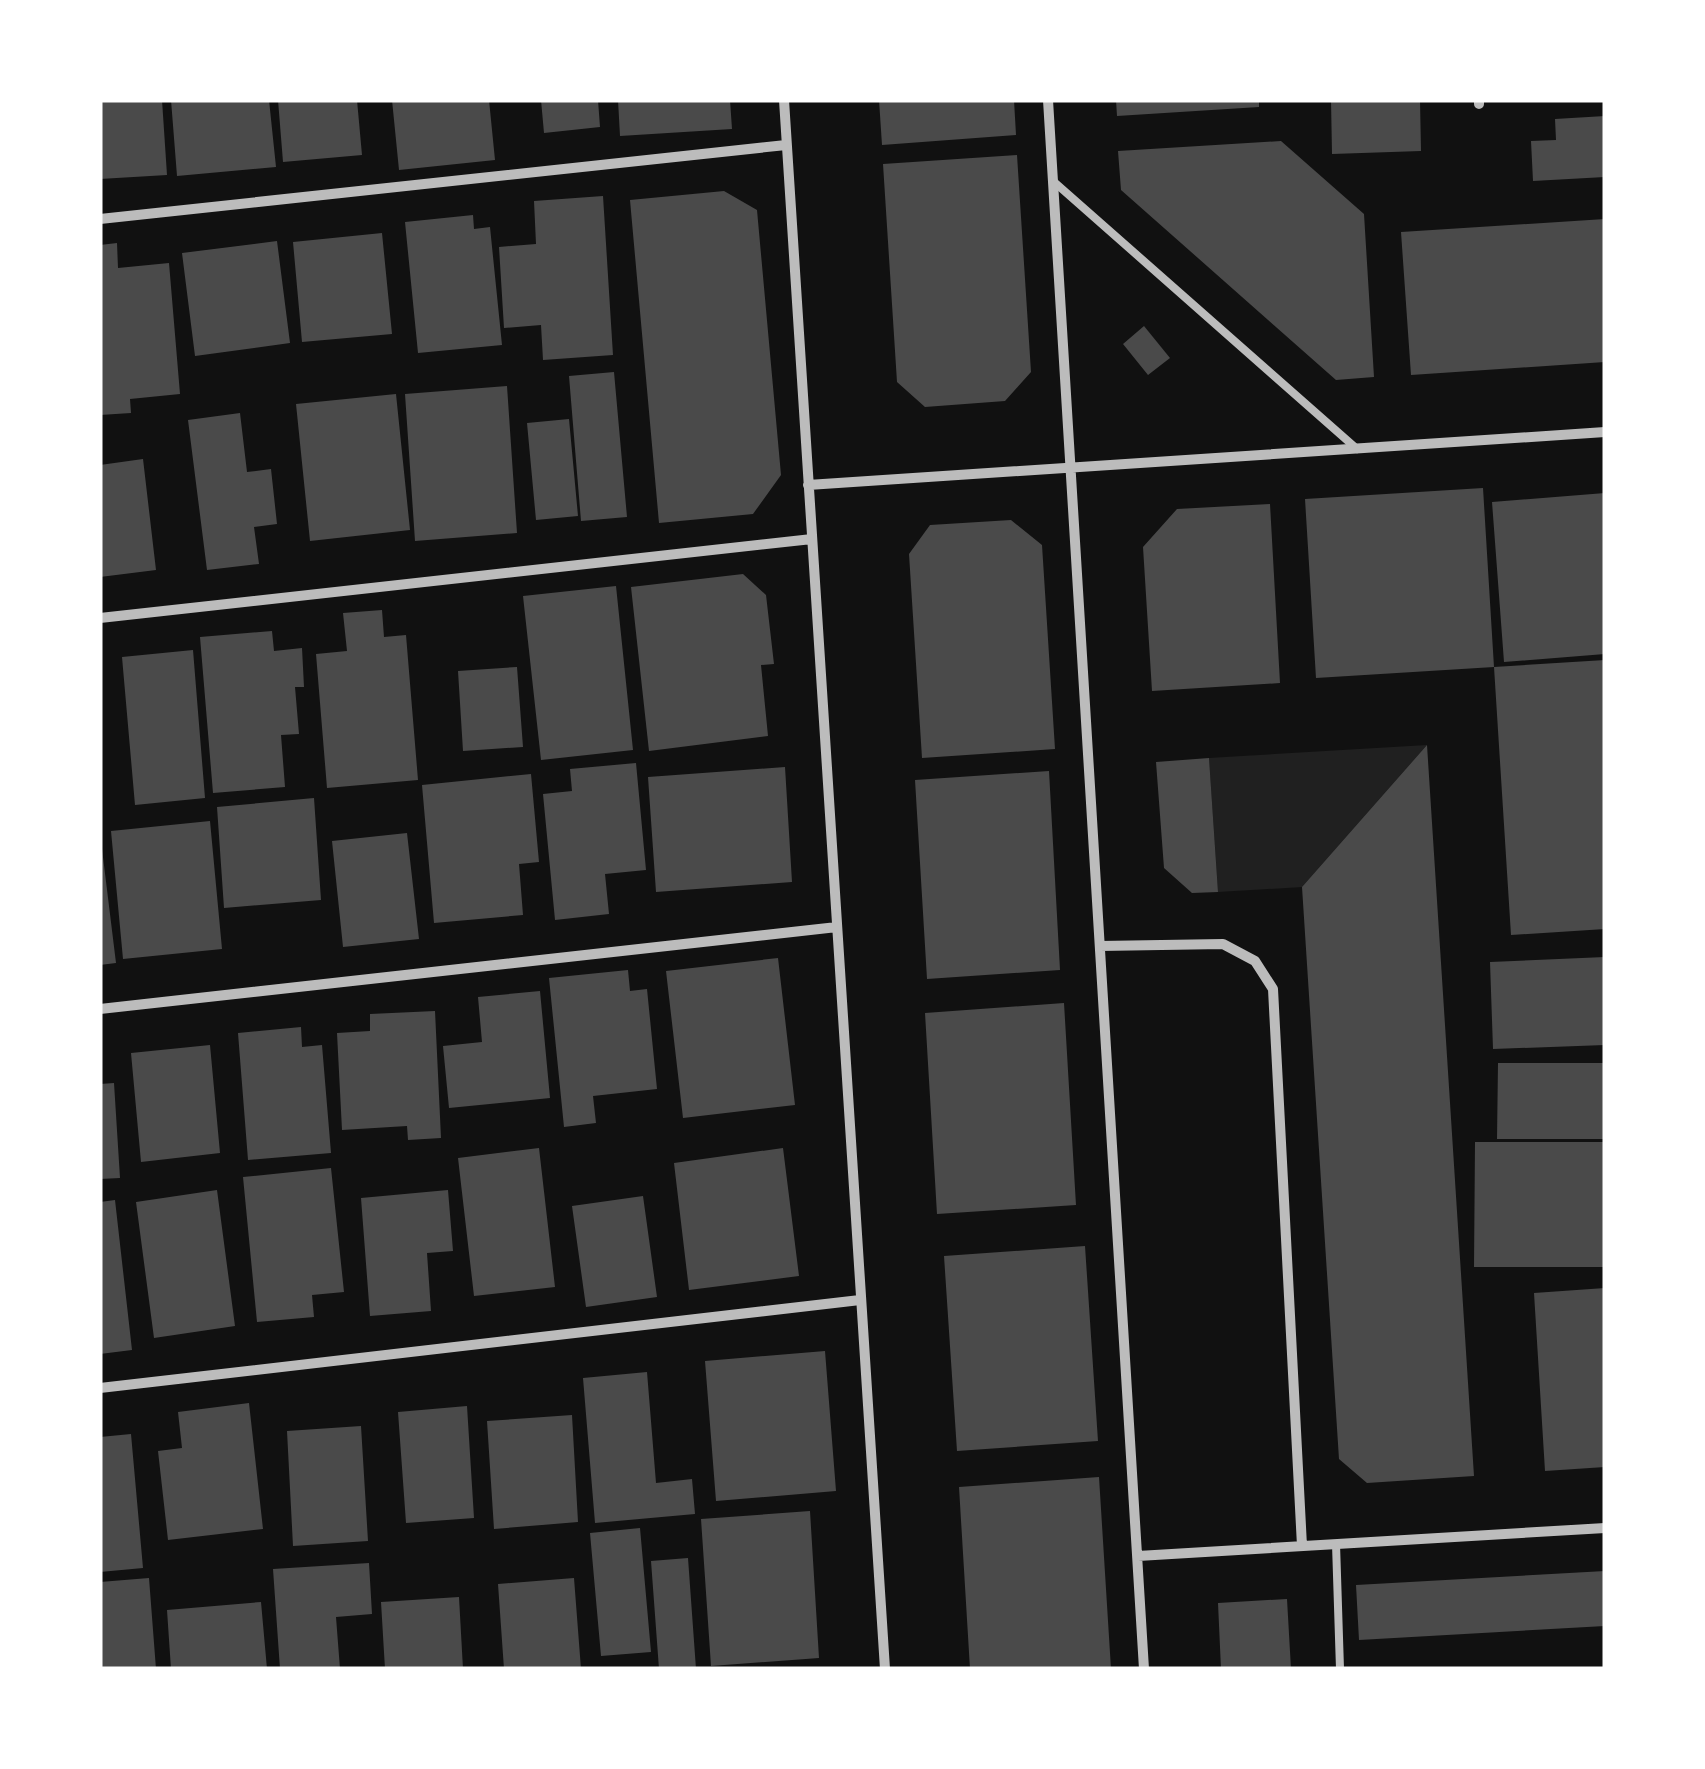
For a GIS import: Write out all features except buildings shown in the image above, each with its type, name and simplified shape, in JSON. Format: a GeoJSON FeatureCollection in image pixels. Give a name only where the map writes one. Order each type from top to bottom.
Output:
{"type":"FeatureCollection","features":[{"type":"Feature","properties":{"kind":"street"},"geometry":{"type":"LineString","coordinates":[[784,100],[885,1669]]}},
{"type":"Feature","properties":{"kind":"street"},"geometry":{"type":"LineString","coordinates":[[1048,100],[1144,1669]]}},
{"type":"Feature","properties":{"kind":"street"},"geometry":{"type":"LineString","coordinates":[[100,219],[786,145]]}},
{"type":"Feature","properties":{"kind":"street"},"geometry":{"type":"LineString","coordinates":[[808,485],[1605,432]]}},
{"type":"Feature","properties":{"kind":"street"},"geometry":{"type":"LineString","coordinates":[[100,618],[812,538]]}},
{"type":"Feature","properties":{"kind":"street"},"geometry":{"type":"LineString","coordinates":[[100,1009],[837,927]]}},
{"type":"Feature","properties":{"kind":"street"},"geometry":{"type":"LineString","coordinates":[[1100,946],[1222,944],[1255,961],[1273,989],[1302,1546]]}},
{"type":"Feature","properties":{"kind":"street"},"geometry":{"type":"LineString","coordinates":[[100,1388],[860,1300]]}},
{"type":"Feature","properties":{"kind":"street"},"geometry":{"type":"LineString","coordinates":[[1138,1556],[1605,1528]]}},
{"type":"Feature","properties":{"kind":"lane"},"geometry":{"type":"LineString","coordinates":[[1054,180],[1357,449]]}},
{"type":"Feature","properties":{"kind":"lane"},"geometry":{"type":"LineString","coordinates":[[1336,1544],[1340,1669]]}},
{"type":"Feature","properties":{"kind":"shaded area"},"geometry":{"type":"Polygon","coordinates":[[[1427,745],[1302,887],[1218,892],[1209,758],[1427,745]]]}}]}
